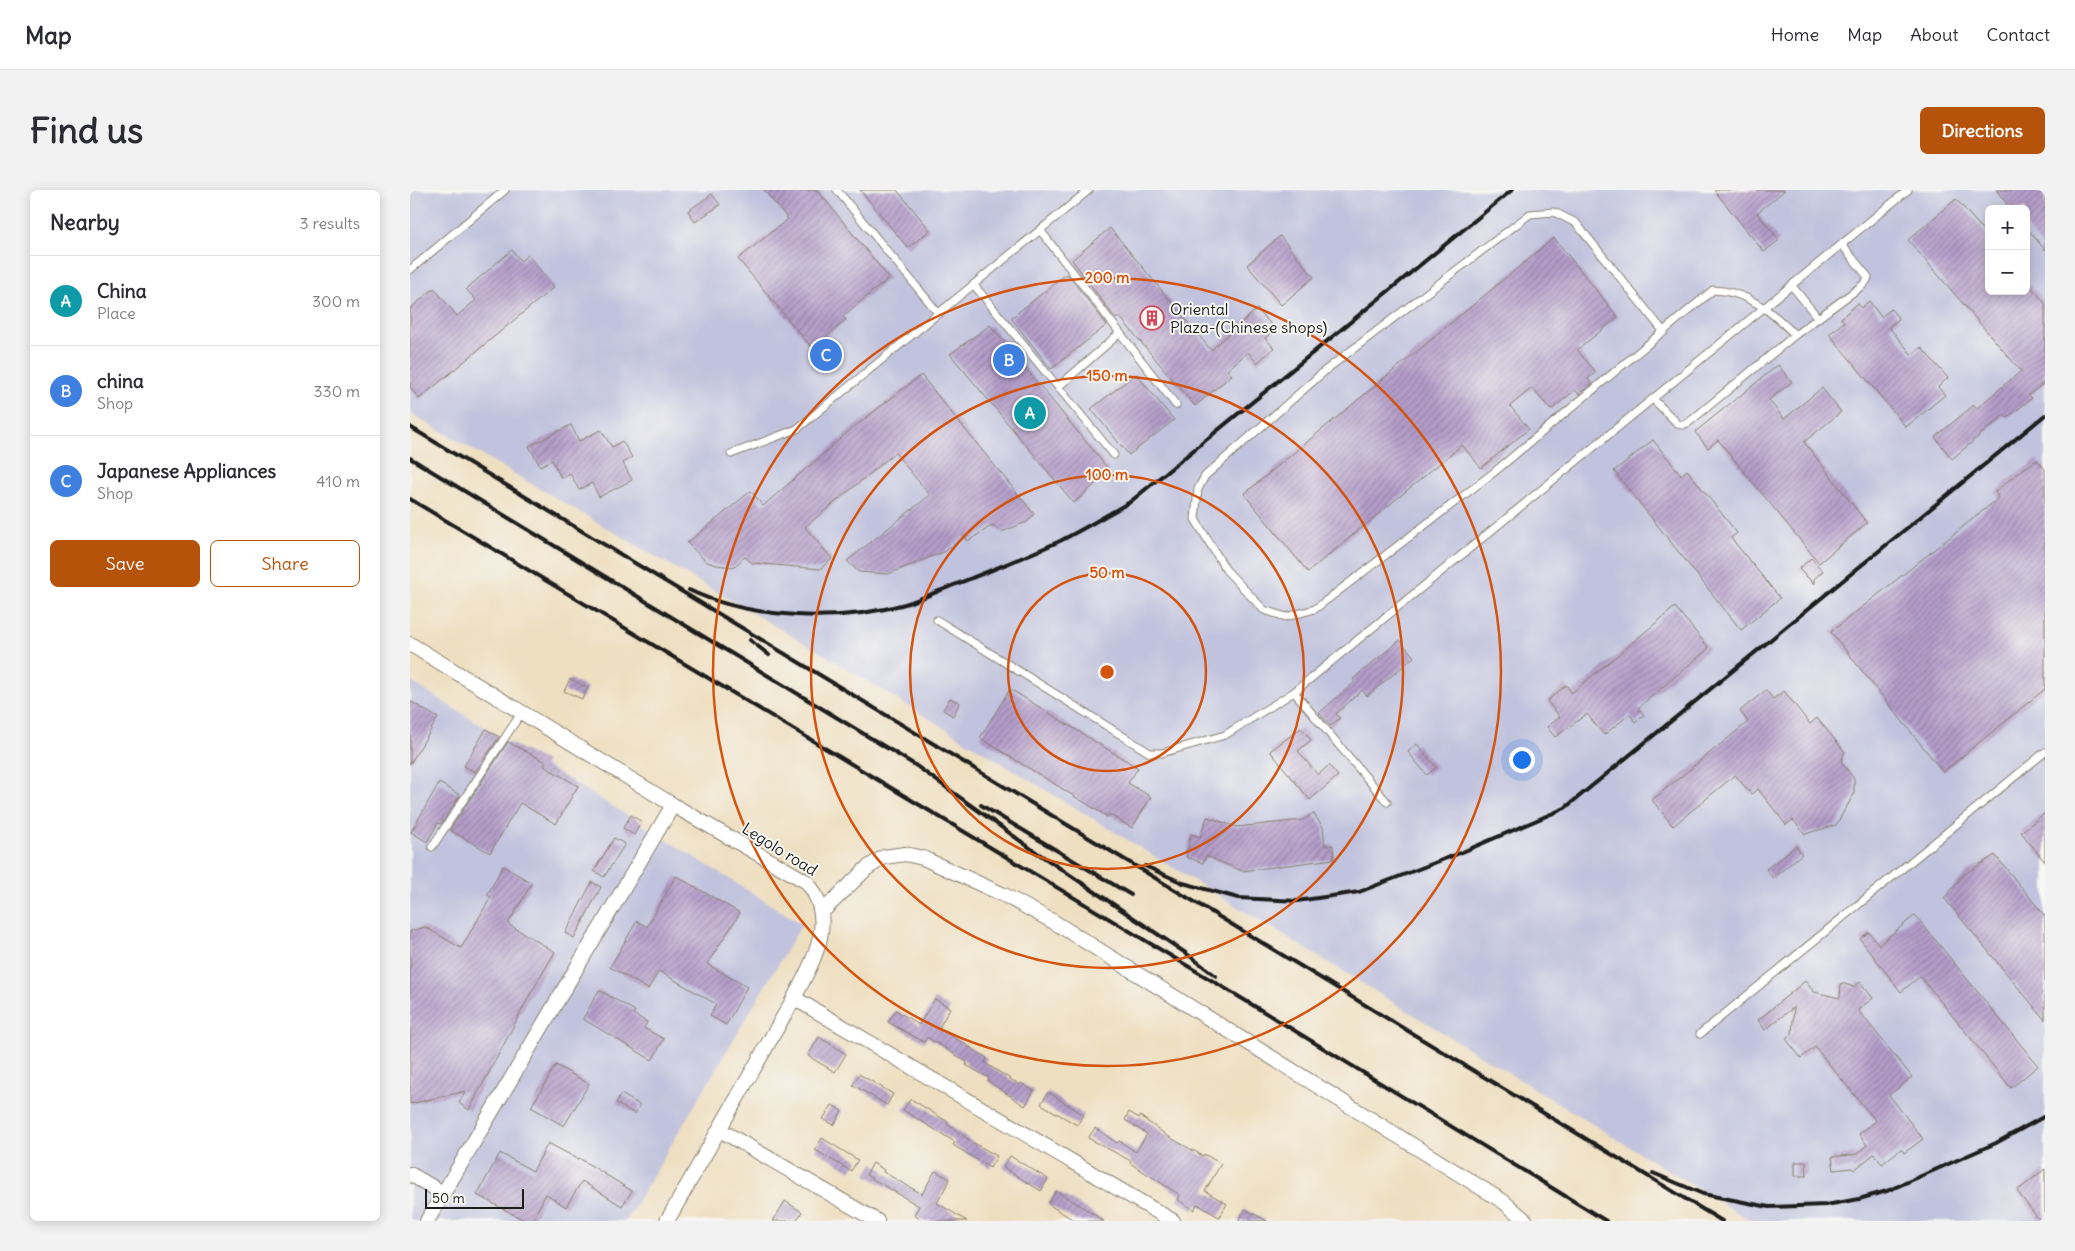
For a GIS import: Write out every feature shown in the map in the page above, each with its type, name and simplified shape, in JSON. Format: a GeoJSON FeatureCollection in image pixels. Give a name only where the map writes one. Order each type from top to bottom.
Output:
{"type":"FeatureCollection","features":[{"type":"Feature","properties":{"kind":"street","name":"Legolo road"},"geometry":{"type":"LineString","coordinates":[[410,644],[673,805],[807,882],[816,894],[822,912],[822,934],[812,964],[667,1221]]}},
{"type":"Feature","properties":{"kind":"street"},"geometry":{"type":"LineString","coordinates":[[427,1221],[673,805]]}},
{"type":"Feature","properties":{"kind":"street"},"geometry":{"type":"LineString","coordinates":[[822,912],[867,868],[884,857],[905,854],[923,858],[1004,895],[1054,922],[1504,1202],[1526,1221]]}},
{"type":"Feature","properties":{"kind":"street"},"geometry":{"type":"LineString","coordinates":[[794,998],[1173,1221]]}},
{"type":"Feature","properties":{"kind":"street"},"geometry":{"type":"LineString","coordinates":[[720,1130],[877,1221]]}},
{"type":"Feature","properties":{"kind":"street"},"geometry":{"type":"LineString","coordinates":[[410,1174],[443,1193]]}},
{"type":"Feature","properties":{"kind":"lane"},"geometry":{"type":"LineString","coordinates":[[410,270],[505,190]]}},
{"type":"Feature","properties":{"kind":"lane"},"geometry":{"type":"LineString","coordinates":[[837,190],[939,314]]}},
{"type":"Feature","properties":{"kind":"lane"},"geometry":{"type":"LineString","coordinates":[[731,454],[797,429],[1089,190]]}},
{"type":"Feature","properties":{"kind":"lane"},"geometry":{"type":"LineString","coordinates":[[937,620],[1150,753],[1162,752],[1225,734],[1294,692],[1908,190]]}},
{"type":"Feature","properties":{"kind":"lane"},"geometry":{"type":"LineString","coordinates":[[1664,332],[1576,223],[1554,212],[1530,214],[1327,369],[1205,476],[1198,490],[1195,519],[1226,570],[1264,610],[1286,618],[1315,609],[1493,473],[1664,332],[1713,290],[1729,290],[1743,295],[1764,308],[1795,335]]}},
{"type":"Feature","properties":{"kind":"lane"},"geometry":{"type":"LineString","coordinates":[[1040,230],[1176,404]]}},
{"type":"Feature","properties":{"kind":"lane"},"geometry":{"type":"LineString","coordinates":[[1654,399],[1678,424],[1688,423],[1795,335],[1868,280],[1868,277],[1842,245]]}},
{"type":"Feature","properties":{"kind":"lane"},"geometry":{"type":"LineString","coordinates":[[974,285],[1114,455]]}},
{"type":"Feature","properties":{"kind":"lane"},"geometry":{"type":"LineString","coordinates":[[1792,286],[1818,318]]}},
{"type":"Feature","properties":{"kind":"lane"},"geometry":{"type":"LineString","coordinates":[[1058,387],[1120,333]]}},
{"type":"Feature","properties":{"kind":"lane"},"geometry":{"type":"LineString","coordinates":[[1294,692],[1387,802]]}},
{"type":"Feature","properties":{"kind":"lane"},"geometry":{"type":"LineString","coordinates":[[432,848],[522,712]]}},
{"type":"Feature","properties":{"kind":"lane"},"geometry":{"type":"LineString","coordinates":[[1700,1034],[2045,752]]}},
{"type":"Feature","properties":{"kind":"shaded area"},"geometry":{"type":"Polygon","coordinates":[[[410,190],[2045,190],[2045,1221],[1751,1221],[833,660],[410,413],[410,190]]]}},
{"type":"Feature","properties":{"kind":"shaded area"},"geometry":{"type":"Polygon","coordinates":[[[410,681],[802,924],[626,1221],[410,1221],[410,681]]]}},
{"type":"Feature","properties":{"kind":"building"},"geometry":{"type":"Polygon","coordinates":[[[764,190],[817,190],[889,278],[843,316],[846,320],[812,348],[738,259],[788,219],[764,190]]]}},
{"type":"Feature","properties":{"kind":"building"},"geometry":{"type":"Polygon","coordinates":[[[860,190],[897,190],[930,230],[908,248],[860,190]]]}},
{"type":"Feature","properties":{"kind":"building"},"geometry":{"type":"Polygon","coordinates":[[[1714,190],[1785,190],[1757,213],[1779,240],[1764,252],[1714,190]]]}},
{"type":"Feature","properties":{"kind":"building"},"geometry":{"type":"Polygon","coordinates":[[[1996,190],[2045,190],[2045,250],[2030,232],[2030,205],[2008,205],[1996,190]]]}},
{"type":"Feature","properties":{"kind":"building"},"geometry":{"type":"Polygon","coordinates":[[[712,194],[720,205],[695,222],[688,211],[712,194]]]}},
{"type":"Feature","properties":{"kind":"building"},"geometry":{"type":"Polygon","coordinates":[[[1956,199],[1985,232],[1985,295],[2030,295],[2030,286],[2045,303],[2045,382],[2029,395],[2032,398],[2007,418],[2004,415],[1952,459],[1935,437],[1974,405],[1977,408],[2021,371],[1908,240],[1956,199]]]}},
{"type":"Feature","properties":{"kind":"building","name":"Oriental Plaza-(Chinese shops)"},"geometry":{"type":"Polygon","coordinates":[[[1110,228],[1211,350],[1257,309],[1275,329],[1265,338],[1274,348],[1257,363],[1248,352],[1227,370],[1232,375],[1195,406],[1119,316],[1116,319],[1072,260],[1110,228]]]}},
{"type":"Feature","properties":{"kind":"building"},"geometry":{"type":"Polygon","coordinates":[[[1280,236],[1314,277],[1281,305],[1247,265],[1280,236]]]}},
{"type":"Feature","properties":{"kind":"building"},"geometry":{"type":"Polygon","coordinates":[[[1554,238],[1618,317],[1577,350],[1596,372],[1588,379],[1592,384],[1579,394],[1575,390],[1551,410],[1532,388],[1510,406],[1529,429],[1481,468],[1462,445],[1308,572],[1244,494],[1554,238]]]}},
{"type":"Feature","properties":{"kind":"building"},"geometry":{"type":"Polygon","coordinates":[[[512,250],[521,261],[528,255],[554,287],[419,399],[410,387],[410,309],[434,288],[457,316],[476,300],[466,289],[512,250]]]}},
{"type":"Feature","properties":{"kind":"building"},"geometry":{"type":"Polygon","coordinates":[[[1067,274],[1107,325],[1051,369],[1011,318],[1067,274]]]}},
{"type":"Feature","properties":{"kind":"building"},"geometry":{"type":"Polygon","coordinates":[[[1869,301],[1881,317],[1891,309],[1899,319],[1889,327],[1912,355],[1921,347],[1948,378],[1938,387],[1945,395],[1906,427],[1829,334],[1844,322],[1841,318],[1858,303],[1861,308],[1869,301]]]}},
{"type":"Feature","properties":{"kind":"building"},"geometry":{"type":"Polygon","coordinates":[[[990,325],[1110,471],[1074,503],[950,354],[990,325]]]}},
{"type":"Feature","properties":{"kind":"building"},"geometry":{"type":"Polygon","coordinates":[[[1778,365],[1792,382],[1769,400],[1784,419],[1822,388],[1841,412],[1804,442],[1867,523],[1819,563],[1718,440],[1708,448],[1695,432],[1778,365]]]}},
{"type":"Feature","properties":{"kind":"building"},"geometry":{"type":"Polygon","coordinates":[[[1136,374],[1174,420],[1129,455],[1091,409],[1136,374]]]}},
{"type":"Feature","properties":{"kind":"building"},"geometry":{"type":"Polygon","coordinates":[[[921,375],[1034,514],[1027,522],[1001,532],[993,525],[968,541],[964,536],[946,551],[888,574],[859,572],[847,561],[930,495],[895,453],[805,527],[832,559],[820,569],[752,563],[745,557],[734,567],[716,565],[707,562],[687,543],[751,491],[763,506],[854,427],[921,375]]]}},
{"type":"Feature","properties":{"kind":"building"},"geometry":{"type":"Polygon","coordinates":[[[571,425],[579,441],[601,430],[612,447],[622,441],[632,457],[623,463],[632,480],[599,497],[592,483],[579,490],[570,473],[561,478],[552,460],[540,466],[529,446],[571,425]]]}},
{"type":"Feature","properties":{"kind":"building"},"geometry":{"type":"Polygon","coordinates":[[[1653,440],[1681,475],[1687,470],[1737,533],[1731,538],[1780,598],[1741,630],[1614,471],[1653,440]]]}},
{"type":"Feature","properties":{"kind":"building"},"geometry":{"type":"Polygon","coordinates":[[[2037,460],[2045,469],[2045,689],[1943,772],[1831,632],[1999,498],[1995,492],[2016,474],[2037,460]]]}},
{"type":"Feature","properties":{"kind":"building"},"geometry":{"type":"Polygon","coordinates":[[[1811,558],[1823,571],[1814,579],[1814,584],[1799,569],[1811,558]]]}},
{"type":"Feature","properties":{"kind":"building"},"geometry":{"type":"Polygon","coordinates":[[[1675,607],[1709,648],[1638,708],[1644,715],[1635,722],[1630,714],[1604,735],[1587,714],[1555,737],[1547,727],[1560,717],[1547,701],[1566,685],[1572,693],[1675,607]]]}},
{"type":"Feature","properties":{"kind":"building"},"geometry":{"type":"Polygon","coordinates":[[[1400,640],[1414,657],[1367,696],[1362,690],[1336,714],[1340,718],[1331,726],[1319,713],[1355,682],[1353,679],[1400,640]]]}},
{"type":"Feature","properties":{"kind":"building"},"geometry":{"type":"Polygon","coordinates":[[[570,679],[588,688],[582,699],[564,691],[570,679]]]}},
{"type":"Feature","properties":{"kind":"building"},"geometry":{"type":"Polygon","coordinates":[[[1010,689],[1138,768],[1128,783],[1151,797],[1132,828],[1109,814],[1108,817],[980,738],[1010,689]]]}},
{"type":"Feature","properties":{"kind":"building"},"geometry":{"type":"Polygon","coordinates":[[[1766,690],[1773,699],[1784,691],[1810,724],[1817,718],[1845,752],[1841,761],[1854,779],[1854,794],[1836,825],[1805,834],[1793,820],[1786,825],[1758,789],[1751,794],[1735,775],[1673,826],[1652,800],[1748,722],[1740,711],[1766,690]]]}},
{"type":"Feature","properties":{"kind":"building"},"geometry":{"type":"Polygon","coordinates":[[[950,698],[960,703],[953,716],[943,710],[950,698]]]}},
{"type":"Feature","properties":{"kind":"building"},"geometry":{"type":"Polygon","coordinates":[[[410,701],[438,718],[410,764],[410,701]]]}},
{"type":"Feature","properties":{"kind":"building"},"geometry":{"type":"Polygon","coordinates":[[[1301,728],[1311,740],[1298,751],[1318,775],[1329,765],[1338,776],[1310,800],[1270,751],[1301,728]]]}},
{"type":"Feature","properties":{"kind":"building"},"geometry":{"type":"Polygon","coordinates":[[[486,729],[499,737],[475,772],[464,766],[486,729]]]}},
{"type":"Feature","properties":{"kind":"building"},"geometry":{"type":"Polygon","coordinates":[[[508,742],[546,762],[544,766],[578,786],[556,824],[520,803],[490,853],[450,830],[508,742]]]}},
{"type":"Feature","properties":{"kind":"building"},"geometry":{"type":"Polygon","coordinates":[[[1417,744],[1436,767],[1427,775],[1408,752],[1417,744]]]}},
{"type":"Feature","properties":{"kind":"building"},"geometry":{"type":"Polygon","coordinates":[[[439,783],[460,795],[441,824],[438,823],[427,842],[411,832],[439,783]]]}},
{"type":"Feature","properties":{"kind":"building"},"geometry":{"type":"Polygon","coordinates":[[[1313,813],[1323,827],[1325,846],[1333,845],[1334,859],[1242,871],[1206,856],[1203,863],[1186,857],[1191,834],[1200,837],[1207,817],[1237,827],[1303,820],[1313,813]]]}},
{"type":"Feature","properties":{"kind":"building"},"geometry":{"type":"Polygon","coordinates":[[[2045,813],[2045,862],[2021,832],[2045,813]]]}},
{"type":"Feature","properties":{"kind":"building"},"geometry":{"type":"Polygon","coordinates":[[[631,815],[642,822],[634,835],[623,828],[631,815]]]}},
{"type":"Feature","properties":{"kind":"building"},"geometry":{"type":"Polygon","coordinates":[[[614,838],[625,844],[604,877],[594,871],[614,838]]]}},
{"type":"Feature","properties":{"kind":"building"},"geometry":{"type":"Polygon","coordinates":[[[1796,846],[1802,854],[1773,878],[1766,869],[1796,846]]]}},
{"type":"Feature","properties":{"kind":"building"},"geometry":{"type":"Polygon","coordinates":[[[1995,855],[2045,916],[2045,1020],[1944,898],[1966,873],[1995,855]]]}},
{"type":"Feature","properties":{"kind":"building"},"geometry":{"type":"Polygon","coordinates":[[[503,866],[532,883],[508,924],[555,952],[469,1110],[459,1103],[466,1091],[410,1104],[410,931],[425,927],[461,948],[491,897],[487,895],[503,866]]]}},
{"type":"Feature","properties":{"kind":"building"},"geometry":{"type":"Polygon","coordinates":[[[676,876],[740,913],[707,964],[747,987],[726,1025],[710,1016],[716,1004],[659,971],[648,989],[610,967],[637,921],[647,927],[676,876]]]}},
{"type":"Feature","properties":{"kind":"building"},"geometry":{"type":"Polygon","coordinates":[[[592,882],[601,887],[574,938],[565,933],[592,882]]]}},
{"type":"Feature","properties":{"kind":"building"},"geometry":{"type":"Polygon","coordinates":[[[1915,915],[2038,1066],[2011,1088],[1920,976],[1901,992],[1860,939],[1869,932],[1879,945],[1915,915]]]}},
{"type":"Feature","properties":{"kind":"building"},"geometry":{"type":"Polygon","coordinates":[[[1805,981],[1814,992],[1840,998],[1841,983],[1854,987],[1860,982],[1873,998],[1858,1010],[1912,1077],[1889,1095],[1923,1139],[1904,1153],[1901,1149],[1882,1164],[1874,1154],[1854,1170],[1852,1168],[1834,1170],[1832,1157],[1857,1154],[1867,1145],[1859,1134],[1876,1121],[1815,1047],[1801,1058],[1786,1039],[1792,1034],[1794,1007],[1765,1030],[1758,1020],[1805,981]]]}},
{"type":"Feature","properties":{"kind":"building"},"geometry":{"type":"Polygon","coordinates":[[[599,990],[635,1011],[633,1014],[647,1022],[644,1028],[664,1039],[652,1060],[583,1019],[599,990]]]}},
{"type":"Feature","properties":{"kind":"building"},"geometry":{"type":"Polygon","coordinates":[[[935,999],[950,1008],[939,1028],[987,1058],[985,1063],[1020,1085],[1021,1083],[1034,1091],[1025,1106],[988,1081],[989,1078],[966,1065],[967,1062],[927,1037],[924,1042],[888,1022],[896,1010],[919,1025],[935,999]]]}},
{"type":"Feature","properties":{"kind":"building"},"geometry":{"type":"Polygon","coordinates":[[[819,1037],[846,1054],[835,1072],[808,1056],[819,1037]]]}},
{"type":"Feature","properties":{"kind":"building"},"geometry":{"type":"Polygon","coordinates":[[[556,1065],[589,1084],[564,1126],[531,1107],[556,1065]]]}},
{"type":"Feature","properties":{"kind":"building"},"geometry":{"type":"Polygon","coordinates":[[[859,1074],[893,1094],[887,1105],[853,1085],[859,1074]]]}},
{"type":"Feature","properties":{"kind":"building"},"geometry":{"type":"Polygon","coordinates":[[[1048,1092],[1084,1115],[1077,1125],[1041,1104],[1048,1092]]]}},
{"type":"Feature","properties":{"kind":"building"},"geometry":{"type":"Polygon","coordinates":[[[621,1094],[640,1105],[635,1114],[616,1103],[621,1094]]]}},
{"type":"Feature","properties":{"kind":"building"},"geometry":{"type":"Polygon","coordinates":[[[911,1099],[948,1122],[947,1124],[972,1142],[997,1156],[990,1168],[953,1145],[955,1142],[903,1110],[911,1099]]]}},
{"type":"Feature","properties":{"kind":"building"},"geometry":{"type":"Polygon","coordinates":[[[832,1105],[842,1111],[834,1125],[823,1119],[832,1105]]]}},
{"type":"Feature","properties":{"kind":"building"},"geometry":{"type":"Polygon","coordinates":[[[1129,1112],[1139,1118],[1140,1116],[1169,1137],[1221,1164],[1205,1191],[1227,1204],[1219,1217],[1197,1204],[1194,1210],[1178,1200],[1180,1195],[1130,1163],[1131,1161],[1088,1138],[1095,1128],[1117,1143],[1119,1141],[1136,1152],[1147,1134],[1125,1120],[1129,1112]]]}},
{"type":"Feature","properties":{"kind":"building"},"geometry":{"type":"Polygon","coordinates":[[[822,1138],[858,1160],[851,1171],[815,1150],[822,1138]]]}},
{"type":"Feature","properties":{"kind":"building"},"geometry":{"type":"Polygon","coordinates":[[[548,1143],[579,1158],[632,1191],[622,1206],[582,1181],[566,1207],[546,1194],[532,1221],[526,1221],[477,1195],[500,1153],[533,1171],[548,1143]]]}},
{"type":"Feature","properties":{"kind":"building"},"geometry":{"type":"Polygon","coordinates":[[[1010,1156],[1048,1179],[1041,1191],[1003,1167],[1010,1156]]]}},
{"type":"Feature","properties":{"kind":"building"},"geometry":{"type":"Polygon","coordinates":[[[1795,1162],[1806,1162],[1807,1176],[1795,1176],[1795,1162]]]}},
{"type":"Feature","properties":{"kind":"building"},"geometry":{"type":"Polygon","coordinates":[[[873,1163],[884,1170],[883,1172],[922,1194],[935,1171],[950,1179],[937,1203],[967,1221],[923,1221],[914,1215],[919,1206],[866,1175],[873,1163]]]}},
{"type":"Feature","properties":{"kind":"building"},"geometry":{"type":"Polygon","coordinates":[[[2045,1169],[2045,1221],[2040,1221],[2017,1191],[2045,1169]]]}},
{"type":"Feature","properties":{"kind":"building"},"geometry":{"type":"Polygon","coordinates":[[[1056,1191],[1104,1221],[1076,1221],[1062,1213],[1048,1204],[1056,1191]]]}},
{"type":"Feature","properties":{"kind":"building"},"geometry":{"type":"Polygon","coordinates":[[[785,1201],[802,1212],[796,1221],[773,1221],[785,1201]]]}},
{"type":"Feature","properties":{"kind":"building"},"geometry":{"type":"Polygon","coordinates":[[[1245,1209],[1267,1221],[1238,1221],[1245,1209]]]}},
{"type":"Feature","properties":{"kind":"railway"},"geometry":{"type":"LineString","coordinates":[[689,590],[713,600],[767,612],[824,616],[852,614],[880,610],[911,602],[1060,541],[1130,502],[1512,190]]}},
{"type":"Feature","properties":{"kind":"railway"},"geometry":{"type":"LineString","coordinates":[[1145,866],[1183,883],[1238,898],[1297,901],[1359,892],[1460,853],[1565,808],[2045,415]]}},
{"type":"Feature","properties":{"kind":"railway"},"geometry":{"type":"LineString","coordinates":[[410,427],[1722,1221]]}},
{"type":"Feature","properties":{"kind":"railway"},"geometry":{"type":"LineString","coordinates":[[410,458],[915,765],[1033,850],[1187,954],[1216,976]]}},
{"type":"Feature","properties":{"kind":"railway"},"geometry":{"type":"LineString","coordinates":[[410,499],[1251,1004],[1606,1221]]}},
{"type":"Feature","properties":{"kind":"railway"},"geometry":{"type":"LineString","coordinates":[[750,640],[769,655]]}},
{"type":"Feature","properties":{"kind":"railway"},"geometry":{"type":"LineString","coordinates":[[981,805],[1131,895]]}},
{"type":"Feature","properties":{"kind":"railway"},"geometry":{"type":"LineString","coordinates":[[1653,1173],[1703,1194],[1769,1207],[1826,1205],[1859,1199],[1887,1191],[1996,1143],[2045,1116]]}},
{"type":"Feature","properties":{"kind":"place","name":"Oriental Plaza-(Chinese shops)"},"geometry":{"type":"Point","coordinates":[1152,318]}},
{"type":"Feature","properties":{"kind":"place","name":"Japanese Appliances"},"geometry":{"type":"Point","coordinates":[826,355]}},
{"type":"Feature","properties":{"kind":"place","name":"china"},"geometry":{"type":"Point","coordinates":[1009,360]}},
{"type":"Feature","properties":{"kind":"place","name":"China"},"geometry":{"type":"Point","coordinates":[1030,413]}}]}
